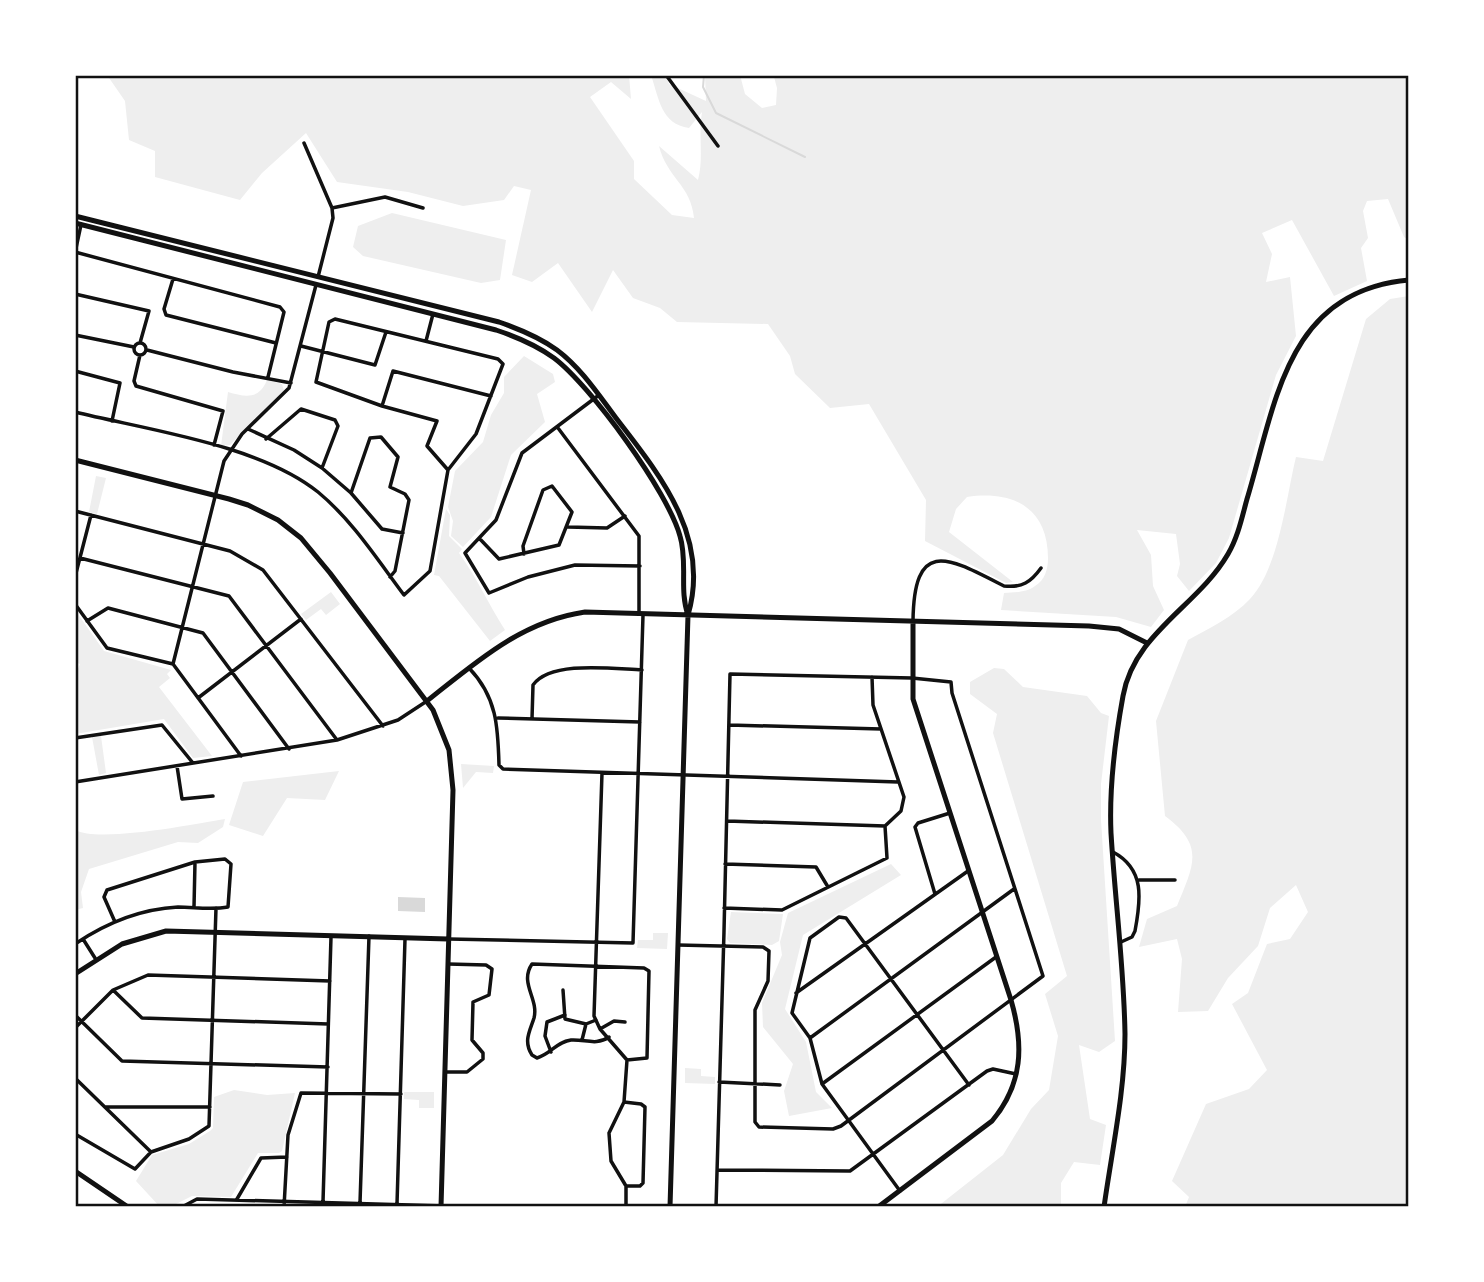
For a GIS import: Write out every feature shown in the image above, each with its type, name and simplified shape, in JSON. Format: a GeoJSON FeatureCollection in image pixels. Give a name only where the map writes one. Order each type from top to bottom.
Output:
{"type":"FeatureCollection","features":[{"type":"Feature","properties":{"kind":"street"},"geometry":{"type":"LineString","coordinates":[[666,75],[718,146]]}},
{"type":"Feature","properties":{"kind":"street"},"geometry":{"type":"LineString","coordinates":[[173,664],[215,495],[229,451],[248,429],[284,396],[291,383],[301,346],[333,218],[332,208],[304,144]]}},
{"type":"Feature","properties":{"kind":"street"},"geometry":{"type":"LineString","coordinates":[[332,208],[385,197],[424,208]]}},
{"type":"Feature","properties":{"kind":"street"},"geometry":{"type":"LineString","coordinates":[[75,216],[499,322],[531,334],[569,360],[660,475],[680,512],[693,569],[688,615],[670,1207]]}},
{"type":"Feature","properties":{"kind":"street"},"geometry":{"type":"LineString","coordinates":[[268,377],[282,308],[75,252],[78,224],[496,330],[540,348],[567,369],[666,499],[681,540],[683,602],[688,615]]}},
{"type":"Feature","properties":{"kind":"street"},"geometry":{"type":"LineString","coordinates":[[173,279],[164,309],[166,315],[276,343]]}},
{"type":"Feature","properties":{"kind":"street"},"geometry":{"type":"LineString","coordinates":[[1104,1207],[1125,1051],[1112,791],[1122,700],[1132,666],[1147,643],[1212,576],[1232,547],[1285,372],[1302,339],[1321,317],[1347,298],[1379,285],[1409,280]]}},
{"type":"Feature","properties":{"kind":"street"},"geometry":{"type":"LineString","coordinates":[[75,295],[149,311],[140,342],[134,347]]}},
{"type":"Feature","properties":{"kind":"street"},"geometry":{"type":"LineString","coordinates":[[426,341],[433,314]]}},
{"type":"Feature","properties":{"kind":"street"},"geometry":{"type":"LineString","coordinates":[[75,412],[214,446],[272,465],[317,491],[350,524],[404,595],[429,574],[448,470],[476,434],[503,366],[501,361],[332,319],[315,378],[317,383],[382,406],[437,421],[427,446],[448,470]]}},
{"type":"Feature","properties":{"kind":"street"},"geometry":{"type":"LineString","coordinates":[[301,346],[375,365],[386,332]]}},
{"type":"Feature","properties":{"kind":"street"},"geometry":{"type":"LineString","coordinates":[[75,335],[134,347]]}},
{"type":"Feature","properties":{"kind":"street"},"geometry":{"type":"LineString","coordinates":[[140,342],[147,350],[228,371],[291,383]]}},
{"type":"Feature","properties":{"kind":"street"},"geometry":{"type":"LineString","coordinates":[[134,347],[135,352],[141,355]]}},
{"type":"Feature","properties":{"kind":"street"},"geometry":{"type":"LineString","coordinates":[[147,350],[141,355],[134,381],[136,386],[223,411],[214,446]]}},
{"type":"Feature","properties":{"kind":"street"},"geometry":{"type":"LineString","coordinates":[[75,371],[120,383],[112,421]]}},
{"type":"Feature","properties":{"kind":"street"},"geometry":{"type":"LineString","coordinates":[[382,406],[393,371],[491,396]]}},
{"type":"Feature","properties":{"kind":"street"},"geometry":{"type":"LineString","coordinates":[[599,395],[522,453],[498,517],[465,554],[488,593],[528,577],[575,565],[640,566]]}},
{"type":"Feature","properties":{"kind":"street"},"geometry":{"type":"LineString","coordinates":[[265,439],[301,409],[335,420],[338,426],[322,468]]}},
{"type":"Feature","properties":{"kind":"street"},"geometry":{"type":"LineString","coordinates":[[75,974],[95,958],[122,944],[153,933],[216,931],[633,943],[642,670],[639,536],[558,428]]}},
{"type":"Feature","properties":{"kind":"street"},"geometry":{"type":"LineString","coordinates":[[248,429],[294,450],[322,468],[351,493],[382,529],[403,533]]}},
{"type":"Feature","properties":{"kind":"street"},"geometry":{"type":"LineString","coordinates":[[351,493],[370,438],[381,437],[398,457],[390,487],[409,498],[396,571],[390,577]]}},
{"type":"Feature","properties":{"kind":"street"},"geometry":{"type":"LineString","coordinates":[[75,460],[215,495],[264,512],[301,538],[427,701],[443,730],[452,774],[441,1206]]}},
{"type":"Feature","properties":{"kind":"street"},"geometry":{"type":"LineString","coordinates":[[479,538],[497,559],[524,554],[559,545],[568,527],[571,510],[548,485],[543,490],[523,546],[524,554]]}},
{"type":"Feature","properties":{"kind":"street"},"geometry":{"type":"LineString","coordinates":[[75,511],[230,551],[265,571],[383,726]]}},
{"type":"Feature","properties":{"kind":"street"},"geometry":{"type":"LineString","coordinates":[[75,577],[91,515]]}},
{"type":"Feature","properties":{"kind":"street"},"geometry":{"type":"LineString","coordinates":[[568,527],[607,528],[625,516]]}},
{"type":"Feature","properties":{"kind":"street"},"geometry":{"type":"LineString","coordinates":[[80,558],[229,596],[337,740]]}},
{"type":"Feature","properties":{"kind":"street"},"geometry":{"type":"LineString","coordinates":[[878,1207],[992,1121],[1005,1104],[1017,1074],[1020,1041],[1011,1000],[913,699],[914,584],[918,575],[931,564],[952,561],[1004,586],[1012,587],[1027,583],[1041,568]]}},
{"type":"Feature","properties":{"kind":"street"},"geometry":{"type":"LineString","coordinates":[[75,604],[107,648],[173,664],[241,756]]}},
{"type":"Feature","properties":{"kind":"street"},"geometry":{"type":"LineString","coordinates":[[87,621],[108,608],[203,634],[289,748]]}},
{"type":"Feature","properties":{"kind":"street"},"geometry":{"type":"LineString","coordinates":[[75,782],[337,740],[383,726],[409,715],[512,637],[546,621],[585,612],[1111,628],[1128,632],[1147,643]]}},
{"type":"Feature","properties":{"kind":"street"},"geometry":{"type":"LineString","coordinates":[[198,698],[302,619]]}},
{"type":"Feature","properties":{"kind":"street"},"geometry":{"type":"LineString","coordinates":[[469,668],[488,692],[498,718],[499,765],[503,769],[898,782]]}},
{"type":"Feature","properties":{"kind":"street"},"geometry":{"type":"LineString","coordinates":[[532,719],[533,685],[537,680],[569,668],[642,670]]}},
{"type":"Feature","properties":{"kind":"street"},"geometry":{"type":"LineString","coordinates":[[678,945],[723,947],[764,947],[769,951],[768,981],[755,1007],[755,1122],[759,1127],[833,1129],[1043,976],[952,693],[951,682],[912,678],[732,673],[729,725],[727,821],[725,864],[723,947],[719,1082],[716,1207]]}},
{"type":"Feature","properties":{"kind":"street"},"geometry":{"type":"LineString","coordinates":[[724,908],[782,910],[887,858],[885,826],[904,805],[873,705],[872,677]]}},
{"type":"Feature","properties":{"kind":"street"},"geometry":{"type":"LineString","coordinates":[[498,718],[640,722]]}},
{"type":"Feature","properties":{"kind":"street"},"geometry":{"type":"LineString","coordinates":[[75,738],[162,725],[193,763]]}},
{"type":"Feature","properties":{"kind":"street"},"geometry":{"type":"LineString","coordinates":[[729,725],[881,729]]}},
{"type":"Feature","properties":{"kind":"street"},"geometry":{"type":"LineString","coordinates":[[177,766],[182,799],[213,796]]}},
{"type":"Feature","properties":{"kind":"street"},"geometry":{"type":"LineString","coordinates":[[602,773],[596,1020],[600,1029],[627,1060],[624,1102],[612,1120],[609,1147],[611,1161],[626,1186],[626,1207]]}},
{"type":"Feature","properties":{"kind":"street"},"geometry":{"type":"LineString","coordinates":[[935,894],[915,827],[918,823],[950,813]]}},
{"type":"Feature","properties":{"kind":"street"},"geometry":{"type":"LineString","coordinates":[[727,821],[885,826]]}},
{"type":"Feature","properties":{"kind":"street"},"geometry":{"type":"LineString","coordinates":[[1113,852],[1125,858],[1139,880],[1135,931],[1132,937],[1119,943]]}},
{"type":"Feature","properties":{"kind":"street"},"geometry":{"type":"LineString","coordinates":[[75,944],[115,922],[160,909],[228,908],[231,864],[225,859],[195,862],[107,890],[104,897],[115,922]]}},
{"type":"Feature","properties":{"kind":"street"},"geometry":{"type":"LineString","coordinates":[[194,907],[195,862]]}},
{"type":"Feature","properties":{"kind":"street"},"geometry":{"type":"LineString","coordinates":[[725,864],[816,867],[828,887]]}},
{"type":"Feature","properties":{"kind":"street"},"geometry":{"type":"LineString","coordinates":[[796,993],[968,870]]}},
{"type":"Feature","properties":{"kind":"street"},"geometry":{"type":"LineString","coordinates":[[1139,880],[1175,880]]}},
{"type":"Feature","properties":{"kind":"street"},"geometry":{"type":"LineString","coordinates":[[810,1038],[1014,889]]}},
{"type":"Feature","properties":{"kind":"street"},"geometry":{"type":"LineString","coordinates":[[75,1133],[132,1168],[141,1166],[151,1152],[189,1139],[206,1129],[210,1123],[216,908]]}},
{"type":"Feature","properties":{"kind":"street"},"geometry":{"type":"LineString","coordinates":[[900,1191],[822,1084],[810,1038],[792,1013],[809,940],[839,917],[846,918],[969,1085]]}},
{"type":"Feature","properties":{"kind":"street"},"geometry":{"type":"LineString","coordinates":[[323,1202],[331,935]]}},
{"type":"Feature","properties":{"kind":"street"},"geometry":{"type":"LineString","coordinates":[[360,1203],[369,936]]}},
{"type":"Feature","properties":{"kind":"street"},"geometry":{"type":"LineString","coordinates":[[397,1206],[405,937]]}},
{"type":"Feature","properties":{"kind":"street"},"geometry":{"type":"LineString","coordinates":[[83,939],[95,958]]}},
{"type":"Feature","properties":{"kind":"street"},"geometry":{"type":"LineString","coordinates":[[822,1084],[996,957]]}},
{"type":"Feature","properties":{"kind":"street"},"geometry":{"type":"LineString","coordinates":[[445,1072],[467,1072],[483,1059],[484,1053],[472,1040],[473,1002],[489,995],[492,969],[486,965],[448,964]]}},
{"type":"Feature","properties":{"kind":"street"},"geometry":{"type":"LineString","coordinates":[[609,1037],[601,1042],[582,1040],[557,1044],[551,1052],[537,1058],[529,1050],[527,1030],[534,1017],[534,1001],[528,993],[529,969],[532,964],[644,968],[650,974],[647,1058],[627,1060]]}},
{"type":"Feature","properties":{"kind":"street"},"geometry":{"type":"LineString","coordinates":[[75,1028],[113,990],[148,975],[330,981]]}},
{"type":"Feature","properties":{"kind":"street"},"geometry":{"type":"LineString","coordinates":[[563,989],[565,1019],[586,1024],[596,1020]]}},
{"type":"Feature","properties":{"kind":"street"},"geometry":{"type":"LineString","coordinates":[[113,990],[142,1018],[328,1024]]}},
{"type":"Feature","properties":{"kind":"street"},"geometry":{"type":"LineString","coordinates":[[75,1015],[122,1061],[328,1068]]}},
{"type":"Feature","properties":{"kind":"street"},"geometry":{"type":"LineString","coordinates":[[551,1052],[545,1037],[547,1022],[565,1015]]}},
{"type":"Feature","properties":{"kind":"street"},"geometry":{"type":"LineString","coordinates":[[600,1029],[614,1021],[625,1022]]}},
{"type":"Feature","properties":{"kind":"street"},"geometry":{"type":"LineString","coordinates":[[582,1040],[586,1024]]}},
{"type":"Feature","properties":{"kind":"street"},"geometry":{"type":"LineString","coordinates":[[717,1170],[845,1173],[873,1156],[993,1069],[1017,1074]]}},
{"type":"Feature","properties":{"kind":"street"},"geometry":{"type":"LineString","coordinates":[[75,1078],[151,1152]]}},
{"type":"Feature","properties":{"kind":"street"},"geometry":{"type":"LineString","coordinates":[[719,1082],[780,1084]]}},
{"type":"Feature","properties":{"kind":"street"},"geometry":{"type":"LineString","coordinates":[[284,1207],[288,1135],[298,1097],[303,1092],[401,1094]]}},
{"type":"Feature","properties":{"kind":"street"},"geometry":{"type":"LineString","coordinates":[[624,1102],[645,1107],[643,1182],[640,1186],[626,1186]]}},
{"type":"Feature","properties":{"kind":"street"},"geometry":{"type":"LineString","coordinates":[[105,1107],[210,1107]]}},
{"type":"Feature","properties":{"kind":"street"},"geometry":{"type":"LineString","coordinates":[[237,1199],[261,1158],[286,1157]]}},
{"type":"Feature","properties":{"kind":"street"},"geometry":{"type":"LineString","coordinates":[[75,1171],[128,1207]]}},
{"type":"Feature","properties":{"kind":"street"},"geometry":{"type":"LineString","coordinates":[[182,1207],[197,1199],[237,1199],[480,1207]]}},
{"type":"Feature","properties":{"kind":"shaded area"},"geometry":{"type":"Polygon","coordinates":[[[107,75],[629,75],[631,99],[611,82],[590,97],[634,161],[634,179],[672,215],[694,218],[688,197],[667,166],[659,146],[698,180],[702,112],[689,128],[672,121],[662,109],[651,75],[665,75],[669,84],[706,101],[705,75],[740,75],[745,94],[762,108],[776,105],[777,88],[774,77],[766,75],[1409,75],[1409,240],[1404,237],[1388,199],[1367,201],[1363,211],[1368,238],[1361,248],[1367,281],[1334,296],[1292,220],[1262,233],[1272,254],[1266,282],[1290,277],[1296,336],[1276,375],[1229,538],[1216,563],[1189,591],[1177,576],[1180,564],[1176,534],[1137,530],[1151,555],[1153,586],[1164,610],[1151,627],[1116,617],[1001,610],[1004,593],[1031,588],[1041,581],[1045,574],[1048,558],[1046,541],[1042,526],[1035,515],[1013,500],[999,497],[967,497],[956,509],[949,532],[1013,582],[1006,583],[925,541],[926,500],[869,404],[830,408],[795,374],[790,356],[768,324],[677,322],[660,308],[633,298],[613,270],[592,312],[558,263],[532,282],[512,275],[531,190],[514,186],[504,200],[463,206],[408,192],[337,182],[306,133],[262,173],[240,200],[155,177],[155,151],[129,140],[125,101],[107,75]]]}},
{"type":"Feature","properties":{"kind":"shaded area"},"geometry":{"type":"Polygon","coordinates":[[[392,213],[506,240],[500,280],[481,283],[363,256],[353,247],[358,226],[392,213]]]}},
{"type":"Feature","properties":{"kind":"shaded area"},"geometry":{"type":"Polygon","coordinates":[[[1409,296],[1409,1207],[1185,1207],[1189,1197],[1172,1181],[1206,1104],[1249,1089],[1267,1070],[1232,1004],[1248,993],[1267,944],[1290,939],[1308,912],[1296,885],[1270,908],[1258,946],[1228,978],[1208,1011],[1178,1012],[1182,959],[1177,939],[1139,947],[1147,919],[1177,906],[1188,879],[1192,857],[1186,837],[1165,816],[1156,721],[1188,640],[1236,611],[1260,586],[1275,551],[1296,457],[1323,461],[1366,319],[1390,299],[1409,296]]]}},
{"type":"Feature","properties":{"kind":"shaded area"},"geometry":{"type":"Polygon","coordinates":[[[524,356],[553,374],[555,382],[537,394],[545,422],[511,455],[491,517],[463,547],[451,536],[453,521],[448,507],[455,471],[483,442],[491,415],[504,393],[504,377],[524,356]]]}},
{"type":"Feature","properties":{"kind":"shaded area"},"geometry":{"type":"Polygon","coordinates":[[[267,380],[282,384],[284,391],[230,445],[221,446],[228,392],[240,395],[256,394],[267,380]]]}},
{"type":"Feature","properties":{"kind":"shaded area"},"geometry":{"type":"Polygon","coordinates":[[[96,476],[106,478],[97,514],[89,512],[96,476]]]}},
{"type":"Feature","properties":{"kind":"shaded area"},"geometry":{"type":"Polygon","coordinates":[[[446,509],[450,515],[449,536],[462,549],[459,553],[505,630],[490,641],[439,576],[434,575],[446,509]]]}},
{"type":"Feature","properties":{"kind":"shaded area"},"geometry":{"type":"Polygon","coordinates":[[[331,592],[340,604],[326,615],[321,609],[306,620],[301,614],[331,592]]]}},
{"type":"Feature","properties":{"kind":"shaded area"},"geometry":{"type":"Polygon","coordinates":[[[75,610],[104,651],[171,670],[167,674],[170,678],[159,687],[212,756],[193,758],[164,719],[75,734],[75,676],[80,664],[75,662],[75,610]]]}},
{"type":"Feature","properties":{"kind":"shaded area"},"geometry":{"type":"Polygon","coordinates":[[[994,668],[1004,669],[1023,687],[1087,696],[1101,713],[1109,716],[1101,784],[1101,820],[1115,1041],[1099,1052],[1079,1045],[1090,1119],[1106,1125],[1100,1165],[1074,1162],[1061,1183],[1061,1207],[937,1207],[1003,1155],[1031,1109],[1049,1090],[1058,1036],[1045,994],[1067,976],[993,733],[997,714],[970,694],[970,682],[994,668]]]}},
{"type":"Feature","properties":{"kind":"shaded area"},"geometry":{"type":"Polygon","coordinates":[[[101,736],[106,773],[99,775],[92,737],[101,736]]]}},
{"type":"Feature","properties":{"kind":"shaded area"},"geometry":{"type":"Polygon","coordinates":[[[461,764],[494,766],[493,773],[476,772],[463,788],[461,764]]]}},
{"type":"Feature","properties":{"kind":"shaded area"},"geometry":{"type":"Polygon","coordinates":[[[339,771],[325,800],[287,798],[263,836],[229,825],[243,782],[339,771]]]}},
{"type":"Feature","properties":{"kind":"shaded area"},"geometry":{"type":"Polygon","coordinates":[[[225,819],[223,827],[198,843],[178,842],[89,869],[81,892],[83,908],[75,910],[75,830],[125,834],[225,819]]]}},
{"type":"Feature","properties":{"kind":"shaded area"},"geometry":{"type":"Polygon","coordinates":[[[891,864],[901,875],[803,935],[785,1009],[806,1042],[816,1092],[832,1108],[789,1116],[784,1091],[793,1064],[763,1027],[762,1003],[782,955],[780,942],[788,913],[891,864]]]}},
{"type":"Feature","properties":{"kind":"shaded area"},"geometry":{"type":"Polygon","coordinates":[[[398,897],[425,898],[425,912],[398,911],[398,897]]]}},
{"type":"Feature","properties":{"kind":"shaded area"},"geometry":{"type":"Polygon","coordinates":[[[731,912],[783,914],[779,941],[772,945],[730,943],[727,939],[731,912]]]}},
{"type":"Feature","properties":{"kind":"shaded area"},"geometry":{"type":"Polygon","coordinates":[[[653,933],[668,933],[667,949],[637,948],[638,940],[653,940],[653,933]]]}},
{"type":"Feature","properties":{"kind":"shaded area"},"geometry":{"type":"Polygon","coordinates":[[[685,1068],[701,1069],[701,1076],[715,1077],[715,1084],[685,1083],[685,1068]]]}},
{"type":"Feature","properties":{"kind":"shaded area"},"geometry":{"type":"Polygon","coordinates":[[[234,1090],[267,1095],[295,1093],[282,1151],[258,1153],[231,1197],[192,1196],[170,1207],[160,1207],[136,1181],[152,1155],[189,1144],[210,1131],[213,1128],[214,1097],[234,1090]]]}},
{"type":"Feature","properties":{"kind":"shaded area"},"geometry":{"type":"Polygon","coordinates":[[[404,1092],[434,1092],[434,1108],[419,1108],[419,1100],[404,1099],[404,1092]]]}},
{"type":"Feature","properties":{"kind":"waterway"},"geometry":{"type":"LineString","coordinates":[[704,75],[703,87],[716,113],[805,157]]}}]}
